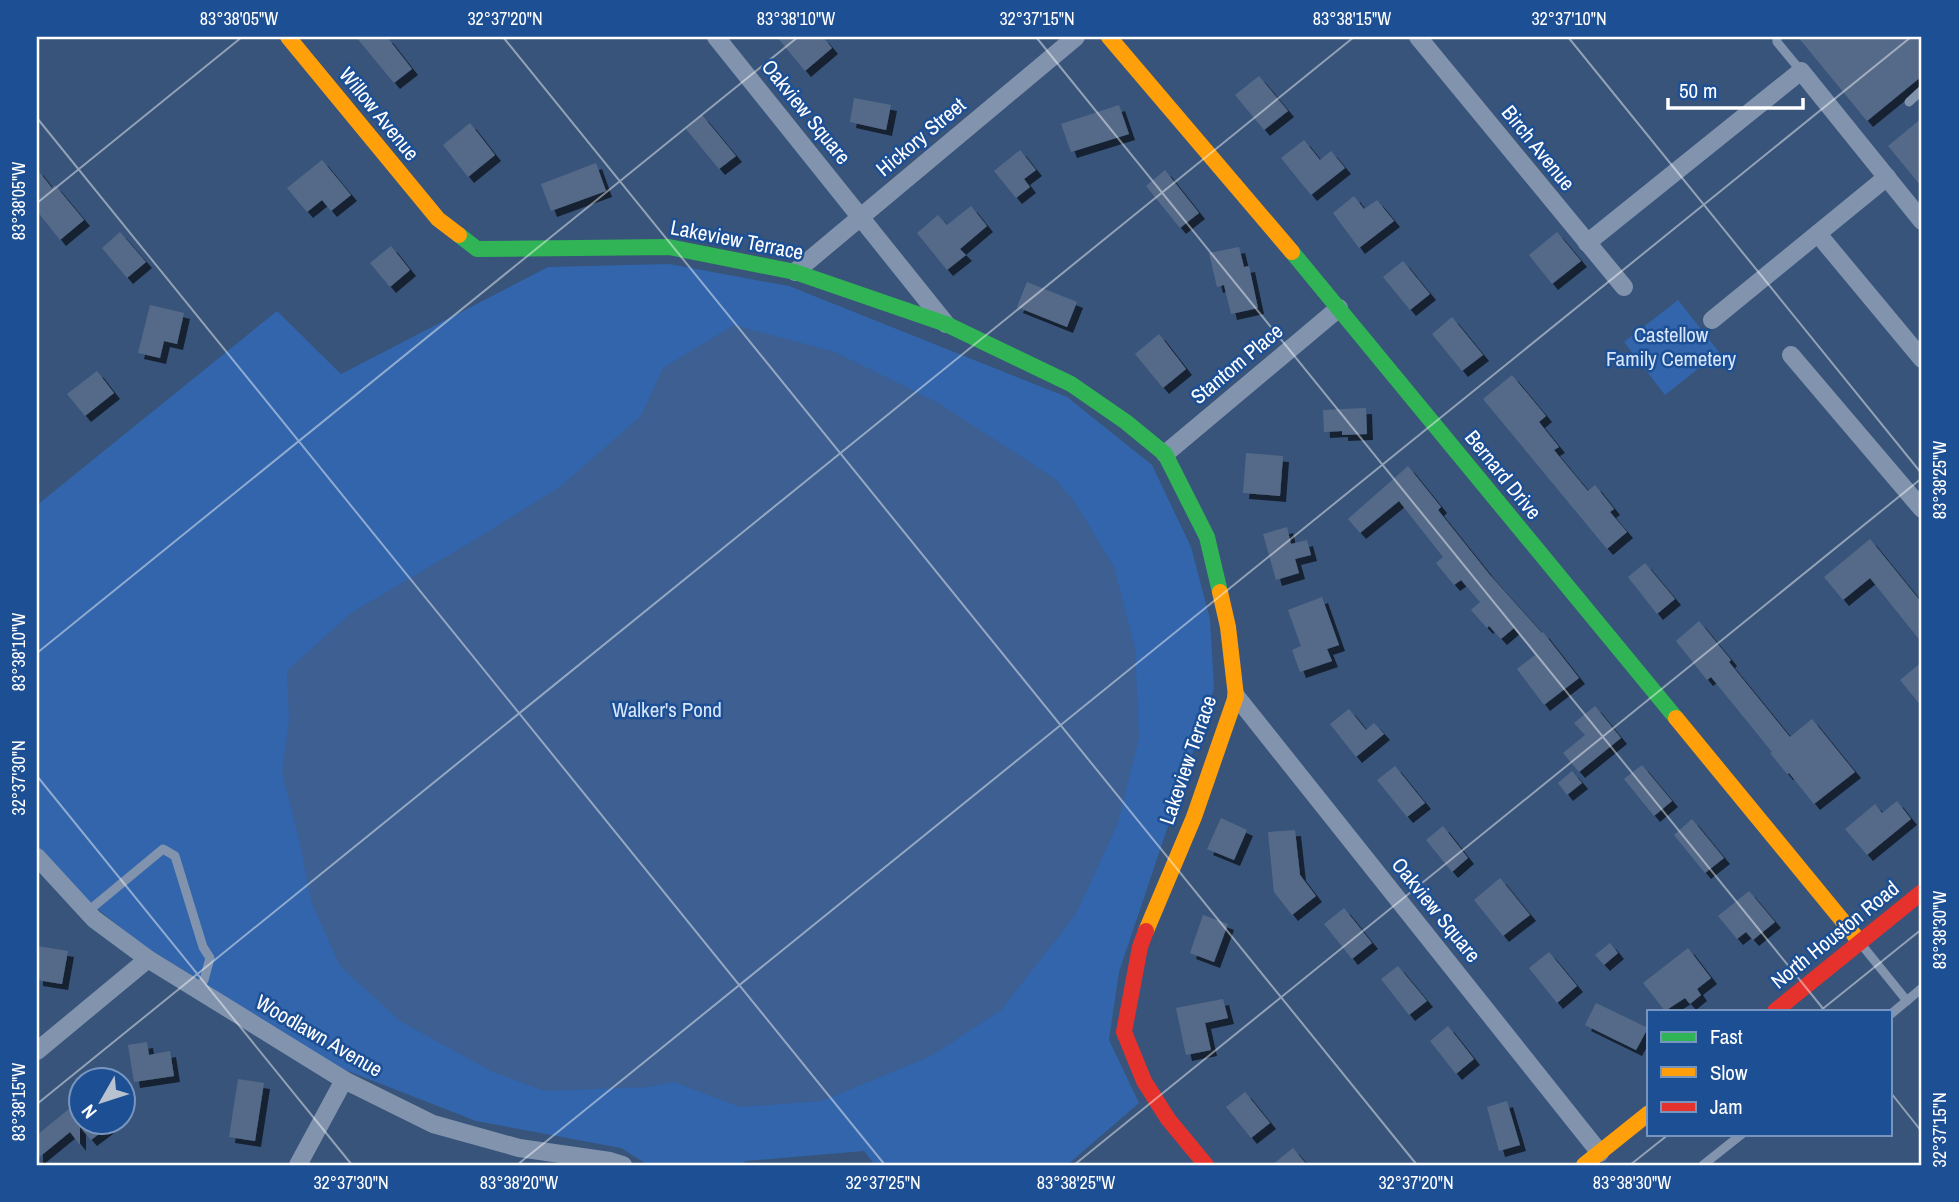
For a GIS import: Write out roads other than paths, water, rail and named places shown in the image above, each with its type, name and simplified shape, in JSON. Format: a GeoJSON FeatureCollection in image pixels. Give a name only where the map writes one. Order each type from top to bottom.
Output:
{"type":"FeatureCollection","features":[{"type":"Feature","properties":{"kind":"street","name":"Willow Avenue"},"geometry":{"type":"LineString","coordinates":[[288,37],[438,219]]}},
{"type":"Feature","properties":{"kind":"street","name":"Oakview Square"},"geometry":{"type":"LineString","coordinates":[[716,37],[861,216]]}},
{"type":"Feature","properties":{"kind":"street","name":"Hickory Street"},"geometry":{"type":"LineString","coordinates":[[795,272],[1076,37]]}},
{"type":"Feature","properties":{"kind":"street","name":"Bernard Drive"},"geometry":{"type":"LineString","coordinates":[[1109,37],[1339,309],[1860,942]]}},
{"type":"Feature","properties":{"kind":"street","name":"Birch Avenue"},"geometry":{"type":"LineString","coordinates":[[1418,37],[1623,287]]}},
{"type":"Feature","properties":{"kind":"street"},"geometry":{"type":"LineString","coordinates":[[1587,243],[1801,71],[1922,221]]}},
{"type":"Feature","properties":{"kind":"street"},"geometry":{"type":"LineString","coordinates":[[1712,320],[1887,177]]}},
{"type":"Feature","properties":{"kind":"street","name":"Lakeview Terrace"},"geometry":{"type":"LineString","coordinates":[[861,216],[946,324]]}},
{"type":"Feature","properties":{"kind":"street","name":"Lakeview Terrace"},"geometry":{"type":"LineString","coordinates":[[438,219],[477,249],[669,247],[795,272],[946,324],[1071,384],[1126,422],[1165,454],[1207,537],[1228,627],[1236,696],[1194,817],[1140,947],[1124,1032],[1144,1081],[1168,1119],[1206,1165]]}},
{"type":"Feature","properties":{"kind":"street"},"geometry":{"type":"LineString","coordinates":[[1818,234],[1922,359]]}},
{"type":"Feature","properties":{"kind":"street","name":"Stantom Place"},"geometry":{"type":"LineString","coordinates":[[1165,454],[1339,309]]}},
{"type":"Feature","properties":{"kind":"street"},"geometry":{"type":"LineString","coordinates":[[1791,355],[1922,509]]}},
{"type":"Feature","properties":{"kind":"street","name":"Oakview Square"},"geometry":{"type":"LineString","coordinates":[[1236,696],[1603,1156]]}},
{"type":"Feature","properties":{"kind":"street","name":"Woodlawn Avenue"},"geometry":{"type":"LineString","coordinates":[[37,858],[86,912],[148,959],[344,1080],[433,1124],[519,1148],[623,1165]]}},
{"type":"Feature","properties":{"kind":"street","name":"North Houston Road"},"geometry":{"type":"LineString","coordinates":[[1776,1010],[1922,892]]}},
{"type":"Feature","properties":{"kind":"street"},"geometry":{"type":"LineString","coordinates":[[37,1051],[148,959]]}},
{"type":"Feature","properties":{"kind":"street"},"geometry":{"type":"LineString","coordinates":[[298,1165],[344,1080]]}},
{"type":"Feature","properties":{"kind":"street"},"geometry":{"type":"LineString","coordinates":[[1584,1165],[1603,1156],[1647,1115]]}},
{"type":"Feature","properties":{"kind":"lane"},"geometry":{"type":"LineString","coordinates":[[1777,37],[1777,42],[1801,71]]}},
{"type":"Feature","properties":{"kind":"lane"},"geometry":{"type":"LineString","coordinates":[[1909,102],[1922,90]]}},
{"type":"Feature","properties":{"kind":"lane"},"geometry":{"type":"LineString","coordinates":[[86,912],[163,849],[175,856],[203,947],[209,958],[204,980],[198,990]]}},
{"type":"Feature","properties":{"kind":"lane"},"geometry":{"type":"LineString","coordinates":[[1860,942],[1907,1000]]}},
{"type":"Feature","properties":{"kind":"lane"},"geometry":{"type":"LineString","coordinates":[[1892,1013],[1922,988]]}},
{"type":"Feature","properties":{"kind":"lane"},"geometry":{"type":"LineString","coordinates":[[1703,1165],[1739,1136]]}},
{"type":"Feature","properties":{"kind":"park label","name":"Castellow Family Cemetery"},"geometry":{"type":"Point","coordinates":[1671,347]}},
{"type":"Feature","properties":{"kind":"park label","name":"Walker's Pond"},"geometry":{"type":"Point","coordinates":[667,710]}}]}
